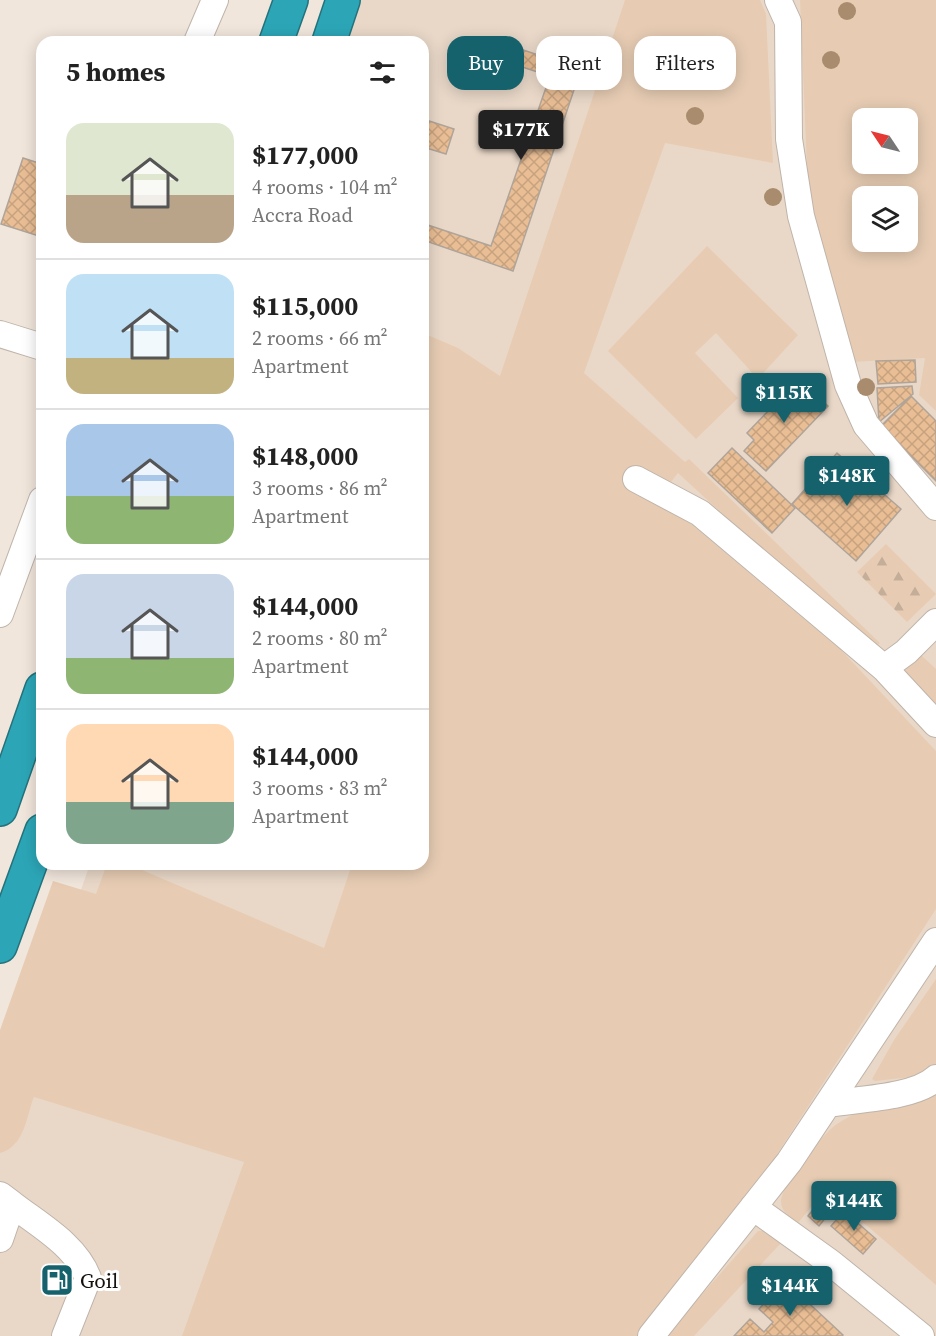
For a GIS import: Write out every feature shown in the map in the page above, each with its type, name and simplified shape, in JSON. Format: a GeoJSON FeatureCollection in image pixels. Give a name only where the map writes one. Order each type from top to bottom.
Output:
{"type":"FeatureCollection","features":[{"type":"Feature","properties":{"kind":"highway"},"geometry":{"type":"LineString","coordinates":[[278,36],[291,0]]}},
{"type":"Feature","properties":{"kind":"highway"},"geometry":{"type":"LineString","coordinates":[[331,36],[344,0]]}},
{"type":"Feature","properties":{"kind":"highway"},"geometry":{"type":"LineString","coordinates":[[0,809],[36,706]]}},
{"type":"Feature","properties":{"kind":"highway"},"geometry":{"type":"LineString","coordinates":[[0,946],[36,847]]}},
{"type":"Feature","properties":{"kind":"street"},"geometry":{"type":"LineString","coordinates":[[200,36],[215,0]]}},
{"type":"Feature","properties":{"kind":"street"},"geometry":{"type":"LineString","coordinates":[[778,0],[788,22],[789,139],[801,216],[848,385],[866,425],[936,507]]}},
{"type":"Feature","properties":{"kind":"street"},"geometry":{"type":"LineString","coordinates":[[0,334],[36,345]]}},
{"type":"Feature","properties":{"kind":"street"},"geometry":{"type":"LineString","coordinates":[[636,479],[700,513],[884,668],[936,724]]}},
{"type":"Feature","properties":{"kind":"street"},"geometry":{"type":"LineString","coordinates":[[0,614],[36,516]]}},
{"type":"Feature","properties":{"kind":"street"},"geometry":{"type":"LineString","coordinates":[[884,668],[906,652],[936,622]]}},
{"type":"Feature","properties":{"kind":"street"},"geometry":{"type":"LineString","coordinates":[[651,1336],[789,1162],[936,941]]}},
{"type":"Feature","properties":{"kind":"street"},"geometry":{"type":"LineString","coordinates":[[828,1104],[897,1094],[931,1083],[936,1078]]}},
{"type":"Feature","properties":{"kind":"street"},"geometry":{"type":"LineString","coordinates":[[0,1239],[6,1199],[70,1249],[83,1264],[88,1278],[65,1336]]}},
{"type":"Feature","properties":{"kind":"street"},"geometry":{"type":"LineString","coordinates":[[753,1207],[831,1263],[921,1336]]}},
{"type":"Feature","properties":{"kind":"shaded area"},"geometry":{"type":"Polygon","coordinates":[[[348,0],[936,0],[936,1336],[0,1336],[0,1121],[88,870],[429,870],[429,36],[336,36],[348,0]]]}},
{"type":"Feature","properties":{"kind":"green space"},"geometry":{"type":"Polygon","coordinates":[[[625,0],[760,0],[766,14],[773,163],[665,143],[584,373],[685,462],[689,459],[880,643],[875,648],[869,648],[678,473],[659,497],[842,651],[936,751],[936,909],[770,1165],[638,1336],[182,1336],[244,1162],[34,1097],[20,1137],[15,1144],[0,1153],[0,1030],[53,881],[96,894],[105,870],[142,870],[324,948],[350,870],[429,870],[429,336],[458,348],[500,376],[595,90],[622,90],[622,36],[613,36],[625,0]]]}},
{"type":"Feature","properties":{"kind":"green space"},"geometry":{"type":"Polygon","coordinates":[[[800,0],[936,0],[936,411],[919,395],[925,358],[852,362],[808,192],[800,0]]]}},
{"type":"Feature","properties":{"kind":"green space"},"geometry":{"type":"Polygon","coordinates":[[[707,246],[798,335],[758,379],[716,333],[695,353],[738,398],[696,439],[608,351],[707,246]]]}},
{"type":"Feature","properties":{"kind":"green space"},"geometry":{"type":"Polygon","coordinates":[[[886,544],[936,594],[907,622],[857,572],[886,544]]]}},
{"type":"Feature","properties":{"kind":"green space"},"geometry":{"type":"Polygon","coordinates":[[[921,655],[936,669],[936,711],[907,684],[899,664],[921,655]]]}},
{"type":"Feature","properties":{"kind":"green space"},"geometry":{"type":"Polygon","coordinates":[[[936,979],[936,1065],[920,1076],[875,1081],[872,1079],[894,1040],[936,979]]]}},
{"type":"Feature","properties":{"kind":"green space"},"geometry":{"type":"Polygon","coordinates":[[[936,1085],[936,1285],[844,1206],[837,1211],[819,1197],[798,1223],[785,1211],[781,1202],[788,1184],[803,1160],[837,1124],[872,1106],[936,1085]]]}},
{"type":"Feature","properties":{"kind":"green space"},"geometry":{"type":"Polygon","coordinates":[[[758,1231],[766,1231],[782,1242],[694,1336],[665,1336],[758,1231]]]}},
{"type":"Feature","properties":{"kind":"building"},"geometry":{"type":"Polygon","coordinates":[[[524,50],[536,54],[536,71],[524,68],[524,50]]]}},
{"type":"Feature","properties":{"kind":"building"},"geometry":{"type":"Polygon","coordinates":[[[545,90],[574,90],[513,271],[429,242],[429,225],[491,246],[545,90]]]}},
{"type":"Feature","properties":{"kind":"building"},"geometry":{"type":"Polygon","coordinates":[[[429,121],[454,129],[446,154],[429,149],[429,121]]]}},
{"type":"Feature","properties":{"kind":"building"},"geometry":{"type":"Polygon","coordinates":[[[23,158],[36,162],[36,235],[1,224],[23,158]]]}},
{"type":"Feature","properties":{"kind":"building"},"geometry":{"type":"Polygon","coordinates":[[[915,360],[916,382],[878,384],[876,361],[915,360]]]}},
{"type":"Feature","properties":{"kind":"building"},"geometry":{"type":"Polygon","coordinates":[[[799,379],[828,406],[766,471],[744,451],[754,440],[747,433],[799,379]]]}},
{"type":"Feature","properties":{"kind":"building"},"geometry":{"type":"Polygon","coordinates":[[[912,386],[913,394],[879,422],[877,388],[912,386]]]}},
{"type":"Feature","properties":{"kind":"building"},"geometry":{"type":"Polygon","coordinates":[[[911,396],[936,421],[936,481],[881,426],[911,396]]]}},
{"type":"Feature","properties":{"kind":"building"},"geometry":{"type":"Polygon","coordinates":[[[732,448],[795,508],[772,533],[708,473],[732,448]]]}},
{"type":"Feature","properties":{"kind":"building"},"geometry":{"type":"Polygon","coordinates":[[[837,453],[901,509],[856,561],[792,504],[837,453]]]}},
{"type":"Feature","properties":{"kind":"building"},"geometry":{"type":"Polygon","coordinates":[[[819,1202],[831,1211],[819,1226],[808,1216],[819,1202]]]}},
{"type":"Feature","properties":{"kind":"building"},"geometry":{"type":"Polygon","coordinates":[[[844,1211],[876,1239],[863,1254],[831,1226],[844,1211]]]}},
{"type":"Feature","properties":{"kind":"building"},"geometry":{"type":"Polygon","coordinates":[[[785,1281],[843,1335],[734,1336],[750,1319],[764,1332],[773,1322],[759,1309],[785,1281]]]}},
{"type":"Feature","properties":{"kind":"place","name":"Goil"},"geometry":{"type":"Point","coordinates":[57,1280]}}]}
